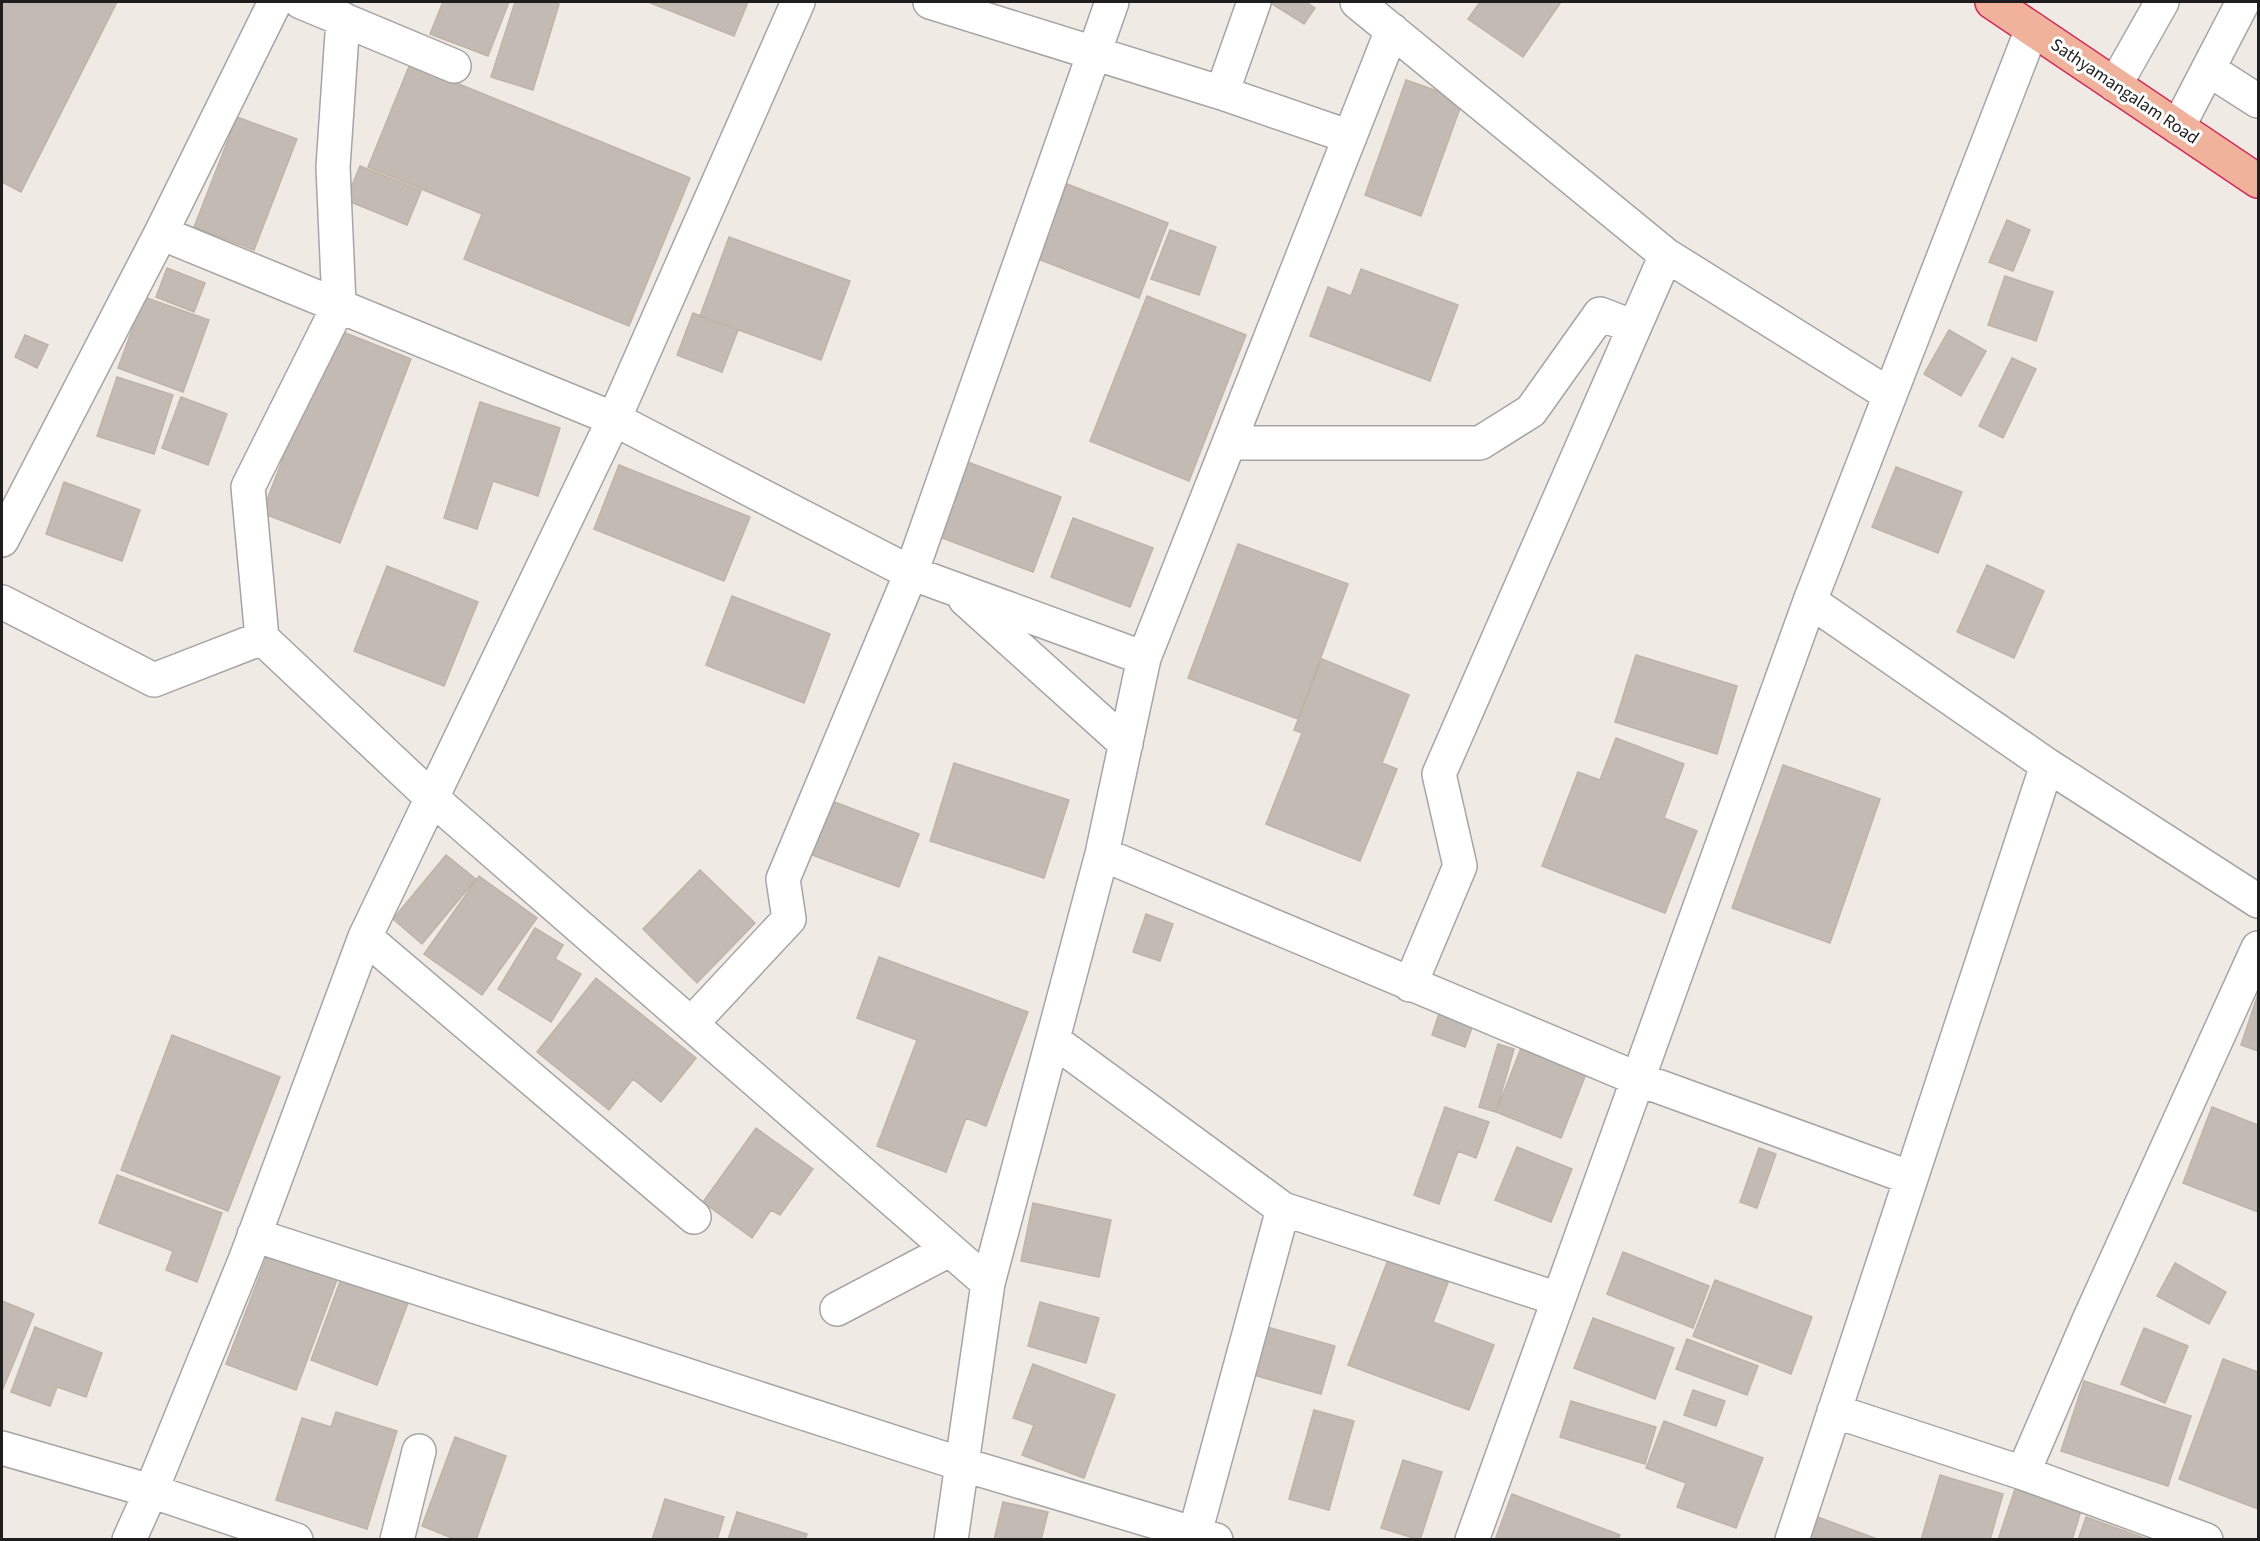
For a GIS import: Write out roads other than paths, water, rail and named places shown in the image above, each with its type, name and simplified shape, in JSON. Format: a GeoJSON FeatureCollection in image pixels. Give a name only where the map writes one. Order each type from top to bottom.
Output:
{"type":"FeatureCollection","features":[{"type":"Feature","properties":{"kind":"highway","name":"Sathyamangalam Road"},"geometry":{"type":"LineString","coordinates":[[1992,2],[2259,181]]}},
{"type":"Feature","properties":{"kind":"street"},"geometry":{"type":"LineString","coordinates":[[2,540],[161,233],[275,2]]}},
{"type":"Feature","properties":{"kind":"street"},"geometry":{"type":"LineString","coordinates":[[301,2],[454,66]]}},
{"type":"Feature","properties":{"kind":"street"},"geometry":{"type":"LineString","coordinates":[[129,1539],[151,1491],[254,1235],[365,937],[614,420],[798,2]]}},
{"type":"Feature","properties":{"kind":"street"},"geometry":{"type":"LineString","coordinates":[[930,2],[1222,93],[1350,137]]}},
{"type":"Feature","properties":{"kind":"street"},"geometry":{"type":"LineString","coordinates":[[691,1024],[789,919],[783,879],[911,573],[1112,2]]}},
{"type":"Feature","properties":{"kind":"street"},"geometry":{"type":"LineString","coordinates":[[1222,93],[1254,2]]}},
{"type":"Feature","properties":{"kind":"street"},"geometry":{"type":"LineString","coordinates":[[1357,2],[1666,255],[1890,395]]}},
{"type":"Feature","properties":{"kind":"street"},"geometry":{"type":"LineString","coordinates":[[2115,85],[2162,2]]}},
{"type":"Feature","properties":{"kind":"street"},"geometry":{"type":"LineString","coordinates":[[2178,127],[2243,2]]}},
{"type":"Feature","properties":{"kind":"street"},"geometry":{"type":"LineString","coordinates":[[343,19],[333,168],[339,305],[248,488],[262,638],[433,799],[988,1283]]}},
{"type":"Feature","properties":{"kind":"street"},"geometry":{"type":"LineString","coordinates":[[1472,1539],[1810,601],[2032,29]]}},
{"type":"Feature","properties":{"kind":"street"},"geometry":{"type":"LineString","coordinates":[[951,1539],[988,1283],[1102,854],[1144,658],[1392,30]]}},
{"type":"Feature","properties":{"kind":"street"},"geometry":{"type":"LineString","coordinates":[[2208,69],[2259,101]]}},
{"type":"Feature","properties":{"kind":"street"},"geometry":{"type":"LineString","coordinates":[[161,233],[614,420],[911,573],[1144,658]]}},
{"type":"Feature","properties":{"kind":"street"},"geometry":{"type":"LineString","coordinates":[[1410,985],[1460,866],[1438,774],[1666,255]]}},
{"type":"Feature","properties":{"kind":"street"},"geometry":{"type":"LineString","coordinates":[[1229,443],[1480,443],[1531,411],[1600,314],[1634,327]]}},
{"type":"Feature","properties":{"kind":"street"},"geometry":{"type":"LineString","coordinates":[[952,588],[1126,744]]}},
{"type":"Feature","properties":{"kind":"street"},"geometry":{"type":"LineString","coordinates":[[1810,601],[2047,765],[2259,901]]}},
{"type":"Feature","properties":{"kind":"street"},"geometry":{"type":"LineString","coordinates":[[2,602],[154,680],[262,638]]}},
{"type":"Feature","properties":{"kind":"street"},"geometry":{"type":"LineString","coordinates":[[1792,1539],[2047,765]]}},
{"type":"Feature","properties":{"kind":"street"},"geometry":{"type":"LineString","coordinates":[[1102,854],[1638,1079],[1911,1178]]}},
{"type":"Feature","properties":{"kind":"street"},"geometry":{"type":"LineString","coordinates":[[365,937],[694,1217]]}},
{"type":"Feature","properties":{"kind":"street"},"geometry":{"type":"LineString","coordinates":[[2023,1473],[2089,1320],[2259,948]]}},
{"type":"Feature","properties":{"kind":"street"},"geometry":{"type":"LineString","coordinates":[[1053,1040],[1283,1209],[1558,1299]]}},
{"type":"Feature","properties":{"kind":"street"},"geometry":{"type":"LineString","coordinates":[[254,1235],[961,1464],[1205,1536],[1283,1209]]}},
{"type":"Feature","properties":{"kind":"street"},"geometry":{"type":"LineString","coordinates":[[837,1309],[949,1250]]}},
{"type":"Feature","properties":{"kind":"street"},"geometry":{"type":"LineString","coordinates":[[1834,1410],[2023,1473],[2206,1539]]}},
{"type":"Feature","properties":{"kind":"street"},"geometry":{"type":"LineString","coordinates":[[2,1448],[151,1491],[296,1539]]}},
{"type":"Feature","properties":{"kind":"street"},"geometry":{"type":"LineString","coordinates":[[397,1539],[419,1451]]}}]}
